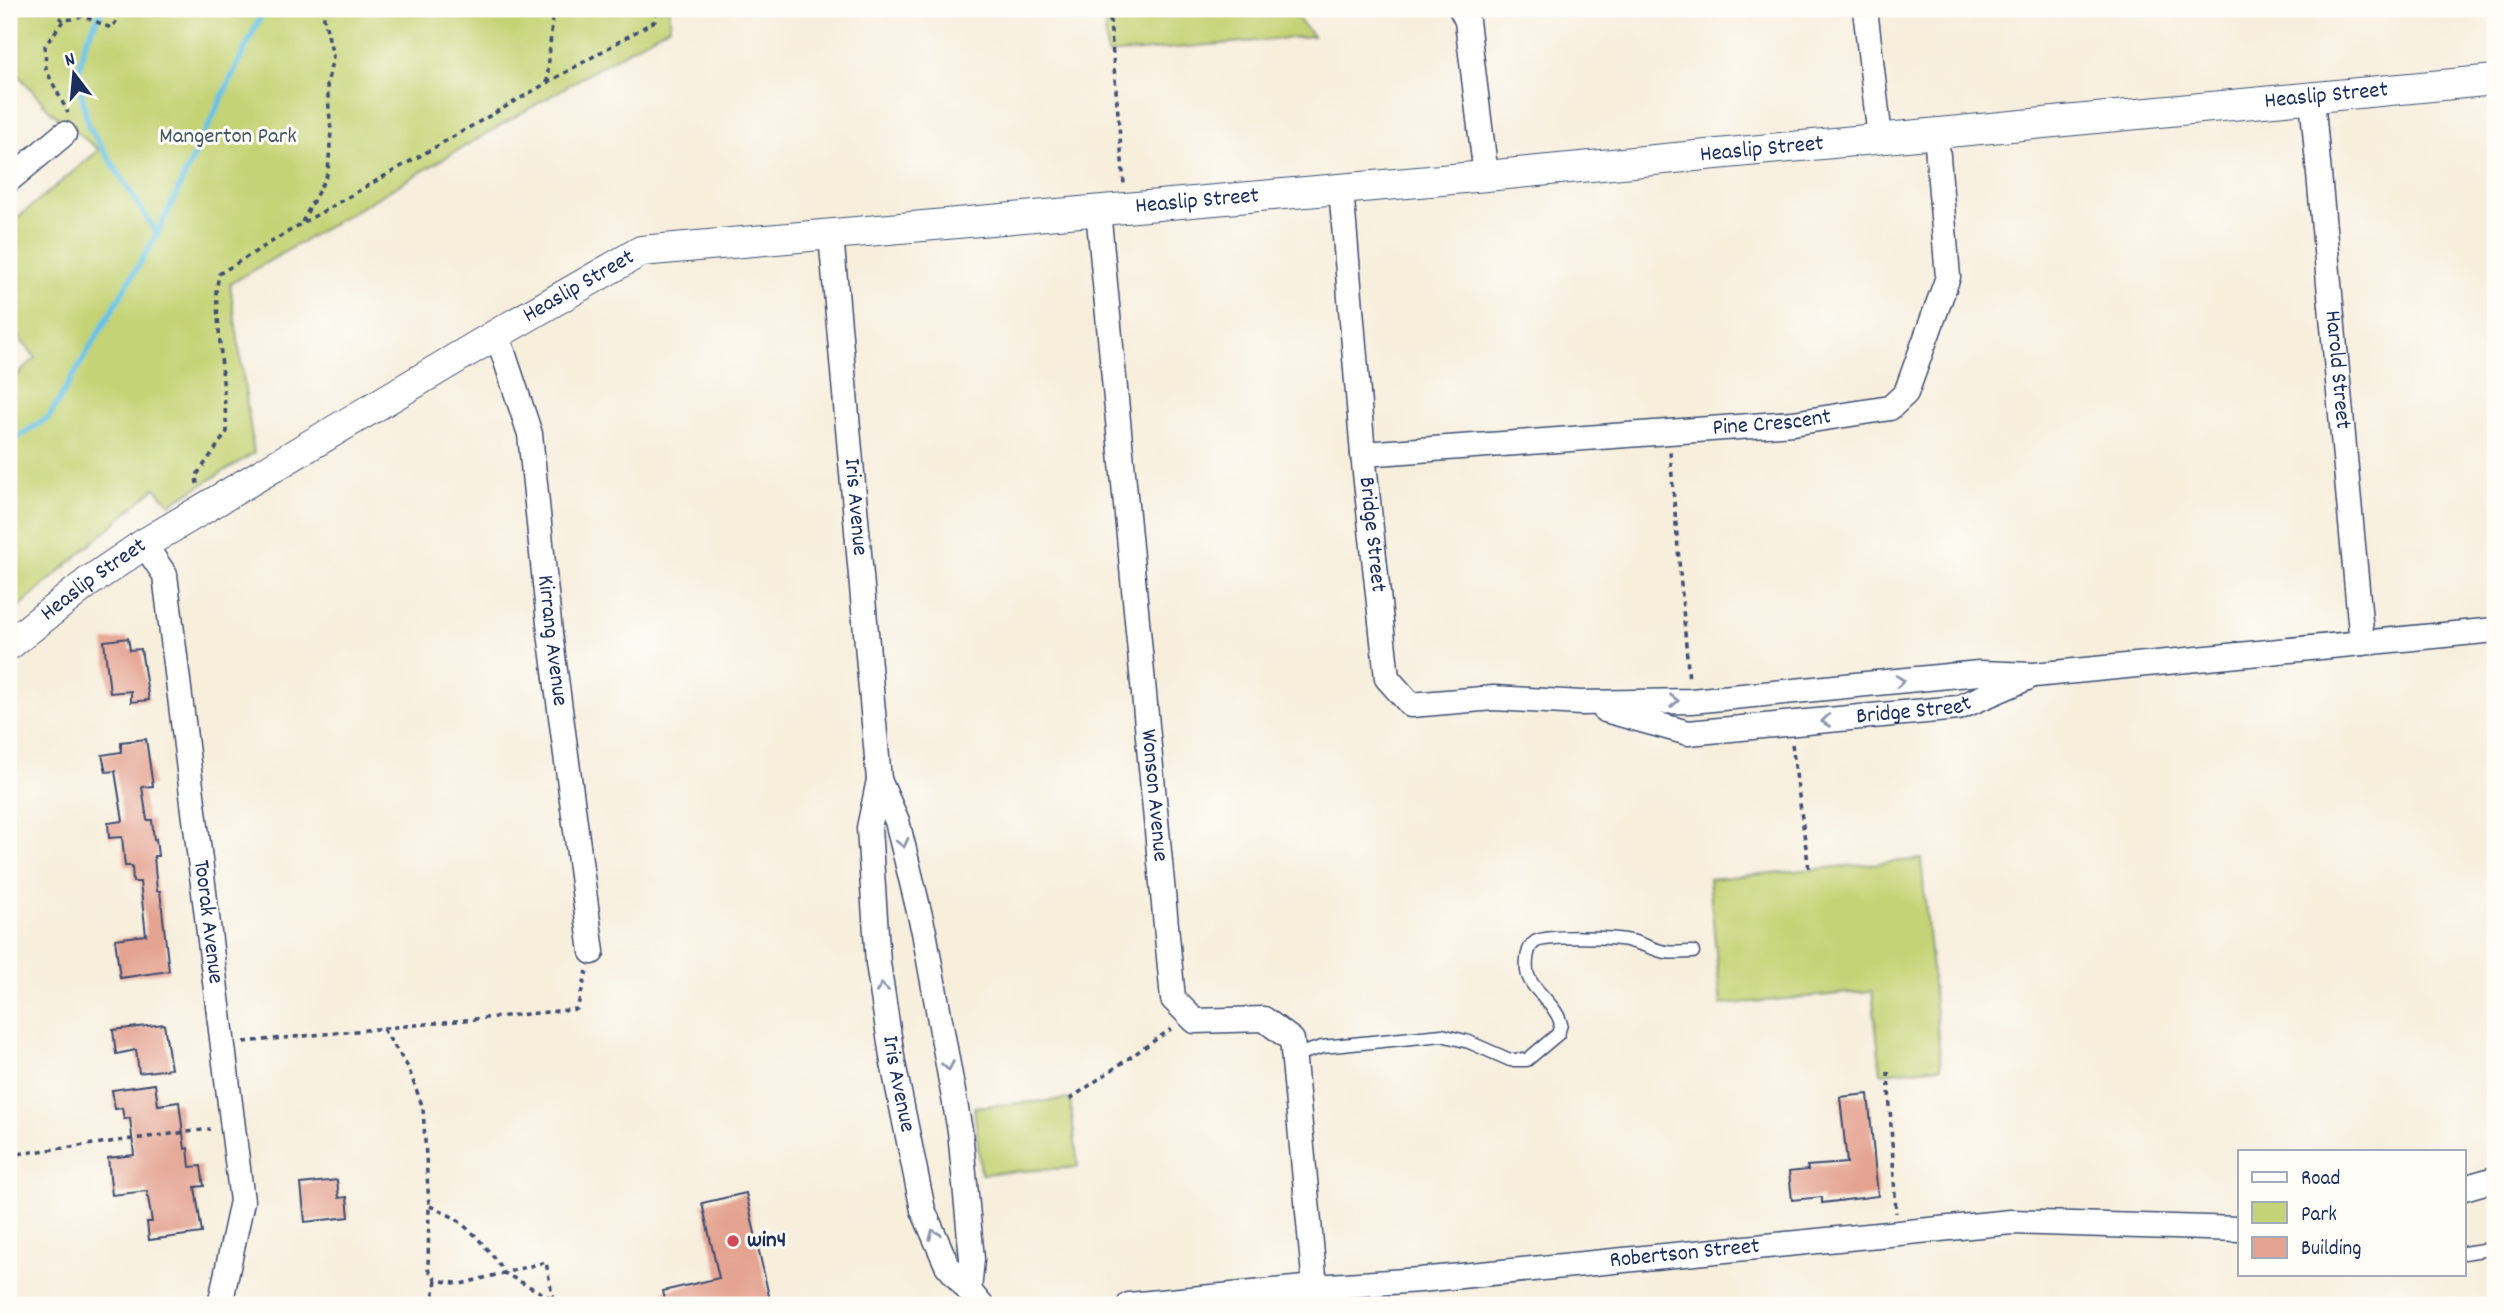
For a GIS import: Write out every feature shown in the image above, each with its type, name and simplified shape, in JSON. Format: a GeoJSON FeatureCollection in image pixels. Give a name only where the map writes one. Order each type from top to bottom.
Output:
{"type":"FeatureCollection","features":[{"type":"Feature","properties":{"kind":"street"},"geometry":{"type":"LineString","coordinates":[[1461,9],[1467,20],[1486,176]]}},
{"type":"Feature","properties":{"kind":"street"},"geometry":{"type":"LineString","coordinates":[[1865,9],[1880,138]]}},
{"type":"Feature","properties":{"kind":"street","name":"Heaslip Street"},"geometry":{"type":"LineString","coordinates":[[9,645],[87,583],[144,544],[641,251],[1486,176],[2495,80]]}},
{"type":"Feature","properties":{"kind":"street","name":"Harold Street"},"geometry":{"type":"LineString","coordinates":[[2312,98],[2362,643]]}},
{"type":"Feature","properties":{"kind":"street","name":"Pine Crescent"},"geometry":{"type":"LineString","coordinates":[[1363,454],[1793,423],[1889,408],[1906,393],[1948,278],[1936,133]]}},
{"type":"Feature","properties":{"kind":"street"},"geometry":{"type":"LineString","coordinates":[[9,180],[64,134]]}},
{"type":"Feature","properties":{"kind":"street","name":"Bridge Street"},"geometry":{"type":"LineString","coordinates":[[1341,188],[1363,454],[1387,678],[1411,705],[1494,698],[1581,703],[1691,701],[1979,673],[2034,675],[2495,631]]}},
{"type":"Feature","properties":{"kind":"street","name":"Wonson Avenue"},"geometry":{"type":"LineString","coordinates":[[1112,209],[1173,999],[1190,1015]]}},
{"type":"Feature","properties":{"kind":"street","name":"Iris Avenue"},"geometry":{"type":"LineString","coordinates":[[831,235],[879,779],[869,828],[878,963],[893,1063],[923,1210],[947,1265],[975,1298]]}},
{"type":"Feature","properties":{"kind":"street","name":"Kirrang Avenue"},"geometry":{"type":"LineString","coordinates":[[497,334],[530,434],[550,634],[592,952]]}},
{"type":"Feature","properties":{"kind":"street","name":"Toorak Avenue"},"geometry":{"type":"LineString","coordinates":[[144,544],[165,575],[242,1201],[220,1305]]}},
{"type":"Feature","properties":{"kind":"street","name":"Bridge Street"},"geometry":{"type":"LineString","coordinates":[[1581,703],[1688,733],[1958,708],[2034,675]]}},
{"type":"Feature","properties":{"kind":"street","name":"Iris Avenue"},"geometry":{"type":"LineString","coordinates":[[879,779],[898,821],[924,932],[960,1131],[975,1298]]}},
{"type":"Feature","properties":{"kind":"street"},"geometry":{"type":"LineString","coordinates":[[1190,1015],[1195,1021],[1264,1019],[1292,1040],[1315,1287]]}},
{"type":"Feature","properties":{"kind":"street"},"geometry":{"type":"LineString","coordinates":[[2466,1187],[2495,1179]]}},
{"type":"Feature","properties":{"kind":"street","name":"Robertson Street"},"geometry":{"type":"LineString","coordinates":[[1129,1305],[1420,1280],[2011,1222],[2238,1229]]}},
{"type":"Feature","properties":{"kind":"lane"},"geometry":{"type":"LineString","coordinates":[[1293,1056],[1322,1047],[1442,1035],[1469,1042],[1510,1060],[1527,1060],[1558,1034],[1561,1024],[1552,1005],[1528,977],[1528,949],[1532,943],[1548,938],[1613,938],[1632,941],[1662,952],[1693,952]]}},
{"type":"Feature","properties":{"kind":"lane"},"geometry":{"type":"LineString","coordinates":[[2466,1253],[2495,1248]]}},
{"type":"Feature","properties":{"kind":"path"},"geometry":{"type":"LineString","coordinates":[[54,9],[64,21]]}},
{"type":"Feature","properties":{"kind":"path"},"geometry":{"type":"LineString","coordinates":[[64,134],[71,119],[46,70],[45,46],[64,21],[83,16],[111,28],[126,9]]}},
{"type":"Feature","properties":{"kind":"path"},"geometry":{"type":"LineString","coordinates":[[301,224],[328,173],[331,131],[327,85],[333,56],[322,9]]}},
{"type":"Feature","properties":{"kind":"path"},"geometry":{"type":"LineString","coordinates":[[547,83],[553,9]]}},
{"type":"Feature","properties":{"kind":"path"},"geometry":{"type":"LineString","coordinates":[[201,510],[195,476],[227,432],[216,292],[219,274],[655,21],[656,9]]}},
{"type":"Feature","properties":{"kind":"path"},"geometry":{"type":"LineString","coordinates":[[1109,9],[1112,209]]}},
{"type":"Feature","properties":{"kind":"path"},"geometry":{"type":"LineString","coordinates":[[1668,433],[1691,701]]}},
{"type":"Feature","properties":{"kind":"path"},"geometry":{"type":"LineString","coordinates":[[1789,725],[1809,870]]}},
{"type":"Feature","properties":{"kind":"path"},"geometry":{"type":"LineString","coordinates":[[223,1044],[577,1009],[592,952]]}},
{"type":"Feature","properties":{"kind":"path"},"geometry":{"type":"LineString","coordinates":[[1070,1099],[1190,1015]]}},
{"type":"Feature","properties":{"kind":"path"},"geometry":{"type":"LineString","coordinates":[[383,1029],[408,1067],[423,1108],[429,1206],[428,1269],[436,1280],[461,1284],[546,1262],[554,1305]]}},
{"type":"Feature","properties":{"kind":"path"},"geometry":{"type":"LineString","coordinates":[[1888,1072],[1897,1233]]}},
{"type":"Feature","properties":{"kind":"path"},"geometry":{"type":"LineString","coordinates":[[9,1155],[211,1128]]}},
{"type":"Feature","properties":{"kind":"path"},"geometry":{"type":"LineString","coordinates":[[429,1206],[455,1218],[475,1236],[504,1273],[551,1298]]}},
{"type":"Feature","properties":{"kind":"path"},"geometry":{"type":"LineString","coordinates":[[432,1305],[436,1280]]}},
{"type":"Feature","properties":{"kind":"path"},"geometry":{"type":"LineString","coordinates":[[538,1305],[551,1298]]}},
{"type":"Feature","properties":{"kind":"green space","name":"Mangerton Park"},"geometry":{"type":"Polygon","coordinates":[[[9,9],[670,9],[670,26],[230,284],[254,453],[170,504],[155,488],[13,612],[9,607],[9,382],[36,358],[9,326],[9,225],[99,150],[50,111],[9,64],[9,9]]]}},
{"type":"Feature","properties":{"kind":"green space"},"geometry":{"type":"Polygon","coordinates":[[[1104,9],[1289,9],[1313,36],[1107,54],[1104,9]]]}},
{"type":"Feature","properties":{"kind":"green space"},"geometry":{"type":"Polygon","coordinates":[[[1921,859],[1941,1067],[1881,1073],[1872,991],[1721,1005],[1709,879],[1921,859]]]}},
{"type":"Feature","properties":{"kind":"green space"},"geometry":{"type":"Polygon","coordinates":[[[1070,1099],[1078,1167],[981,1174],[974,1107],[1070,1099]]]}},
{"type":"Feature","properties":{"kind":"building"},"geometry":{"type":"Polygon","coordinates":[[[128,638],[130,650],[141,649],[149,700],[131,702],[131,691],[110,693],[104,641],[128,638]]]}},
{"type":"Feature","properties":{"kind":"building"},"geometry":{"type":"Polygon","coordinates":[[[146,739],[153,786],[142,787],[147,820],[152,820],[154,840],[156,839],[158,856],[154,856],[157,891],[160,891],[169,971],[120,978],[115,939],[146,935],[140,882],[133,882],[132,866],[125,866],[122,837],[109,838],[108,823],[123,821],[115,771],[106,772],[102,755],[121,752],[121,742],[146,739]]]}},
{"type":"Feature","properties":{"kind":"building"},"geometry":{"type":"Polygon","coordinates":[[[164,1024],[171,1069],[139,1073],[136,1050],[116,1054],[113,1030],[164,1024]]]}},
{"type":"Feature","properties":{"kind":"building"},"geometry":{"type":"Polygon","coordinates":[[[155,1084],[158,1105],[179,1102],[190,1167],[201,1166],[204,1186],[195,1187],[202,1233],[149,1240],[147,1222],[152,1222],[147,1191],[112,1195],[108,1158],[134,1155],[130,1118],[124,1119],[122,1108],[115,1109],[112,1090],[155,1084]]]}},
{"type":"Feature","properties":{"kind":"building"},"geometry":{"type":"Polygon","coordinates":[[[1868,1094],[1878,1196],[1822,1203],[1822,1197],[1792,1200],[1789,1172],[1808,1170],[1807,1166],[1847,1163],[1840,1097],[1868,1094]]]}},
{"type":"Feature","properties":{"kind":"building"},"geometry":{"type":"Polygon","coordinates":[[[337,1180],[339,1198],[347,1197],[349,1217],[305,1222],[301,1184],[337,1180]]]}},
{"type":"Feature","properties":{"kind":"building","name":"win4"},"geometry":{"type":"Polygon","coordinates":[[[746,1193],[771,1305],[666,1305],[663,1291],[719,1278],[702,1203],[746,1193]]]}},
{"type":"Feature","properties":{"kind":"waterway"},"geometry":{"type":"LineString","coordinates":[[102,9],[84,45],[78,76],[88,125],[157,234]]}},
{"type":"Feature","properties":{"kind":"waterway"},"geometry":{"type":"LineString","coordinates":[[9,443],[49,417],[157,234],[264,9]]}},
{"type":"Feature","properties":{"kind":"place","name":"win4"},"geometry":{"type":"Point","coordinates":[733,1241]}}]}
